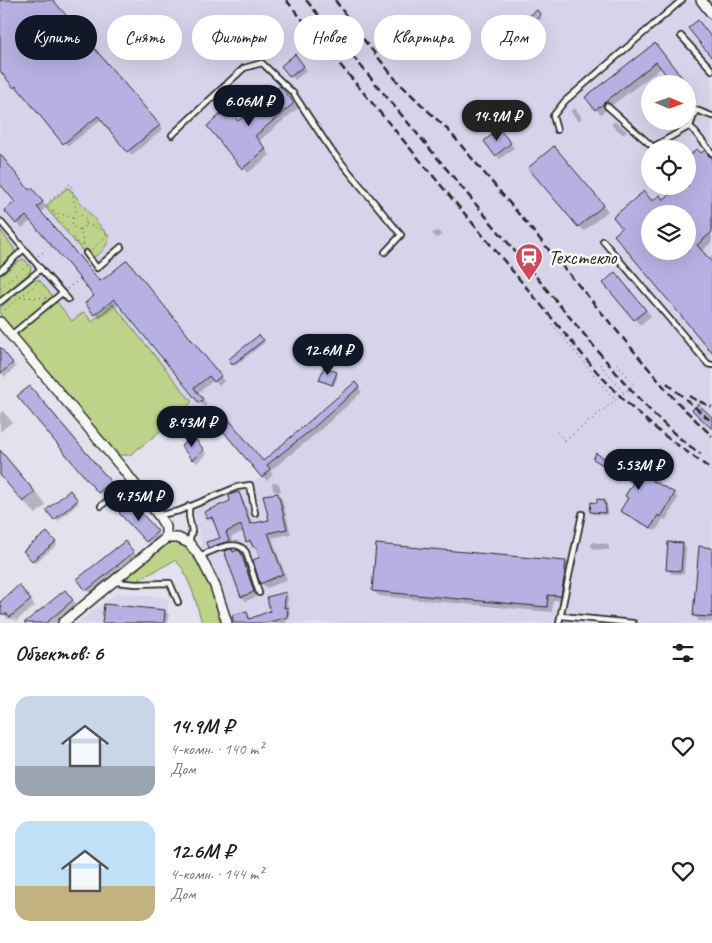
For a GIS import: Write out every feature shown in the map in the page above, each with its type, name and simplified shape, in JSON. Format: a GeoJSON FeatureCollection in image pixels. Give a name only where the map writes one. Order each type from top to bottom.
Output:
{"type":"FeatureCollection","features":[{"type":"Feature","properties":{"kind":"street"},"geometry":{"type":"LineString","coordinates":[[701,0],[712,14]]}},
{"type":"Feature","properties":{"kind":"street"},"geometry":{"type":"LineString","coordinates":[[0,322],[159,516],[166,527],[166,538]]}},
{"type":"Feature","properties":{"kind":"street"},"geometry":{"type":"LineString","coordinates":[[63,623],[166,538],[178,538],[189,543],[200,556],[215,586],[227,623]]}},
{"type":"Feature","properties":{"kind":"lane"},"geometry":{"type":"LineString","coordinates":[[557,130],[553,116],[565,101],[682,0]]}},
{"type":"Feature","properties":{"kind":"lane"},"geometry":{"type":"LineString","coordinates":[[681,36],[712,70]]}},
{"type":"Feature","properties":{"kind":"lane"},"geometry":{"type":"LineString","coordinates":[[172,135],[244,68],[262,63],[293,93],[331,150],[401,235],[385,252]]}},
{"type":"Feature","properties":{"kind":"lane"},"geometry":{"type":"LineString","coordinates":[[607,106],[653,147],[683,130]]}},
{"type":"Feature","properties":{"kind":"lane"},"geometry":{"type":"LineString","coordinates":[[696,110],[712,116]]}},
{"type":"Feature","properties":{"kind":"lane"},"geometry":{"type":"LineString","coordinates":[[693,130],[712,153]]}},
{"type":"Feature","properties":{"kind":"lane"},"geometry":{"type":"LineString","coordinates":[[0,221],[68,299]]}},
{"type":"Feature","properties":{"kind":"lane"},"geometry":{"type":"LineString","coordinates":[[604,241],[708,364],[712,365]]}},
{"type":"Feature","properties":{"kind":"lane"},"geometry":{"type":"LineString","coordinates":[[86,253],[97,268],[121,246]]}},
{"type":"Feature","properties":{"kind":"lane"},"geometry":{"type":"LineString","coordinates":[[0,270],[24,249]]}},
{"type":"Feature","properties":{"kind":"lane"},"geometry":{"type":"LineString","coordinates":[[0,302],[41,269]]}},
{"type":"Feature","properties":{"kind":"lane"},"geometry":{"type":"LineString","coordinates":[[11,335],[62,293]]}},
{"type":"Feature","properties":{"kind":"lane"},"geometry":{"type":"LineString","coordinates":[[159,516],[178,511],[237,487],[250,485],[255,513]]}},
{"type":"Feature","properties":{"kind":"lane"},"geometry":{"type":"LineString","coordinates":[[101,506],[119,492]]}},
{"type":"Feature","properties":{"kind":"lane"},"geometry":{"type":"LineString","coordinates":[[189,506],[192,531],[189,543]]}},
{"type":"Feature","properties":{"kind":"lane"},"geometry":{"type":"LineString","coordinates":[[559,623],[582,514]]}},
{"type":"Feature","properties":{"kind":"lane"},"geometry":{"type":"LineString","coordinates":[[200,556],[232,545],[243,547],[260,593]]}},
{"type":"Feature","properties":{"kind":"lane"},"geometry":{"type":"LineString","coordinates":[[113,582],[136,584],[170,583],[178,602]]}},
{"type":"Feature","properties":{"kind":"lane"},"geometry":{"type":"LineString","coordinates":[[561,616],[633,623]]}},
{"type":"Feature","properties":{"kind":"path"},"geometry":{"type":"LineString","coordinates":[[78,215],[70,185],[46,204],[86,252],[80,228]]}},
{"type":"Feature","properties":{"kind":"path"},"geometry":{"type":"LineString","coordinates":[[52,212],[72,218],[80,214],[86,220],[83,227],[80,228]]}},
{"type":"Feature","properties":{"kind":"path"},"geometry":{"type":"LineString","coordinates":[[72,218],[73,225],[80,228]]}},
{"type":"Feature","properties":{"kind":"path"},"geometry":{"type":"LineString","coordinates":[[85,224],[110,232],[86,253]]}},
{"type":"Feature","properties":{"kind":"path"},"geometry":{"type":"LineString","coordinates":[[0,288],[51,246]]}},
{"type":"Feature","properties":{"kind":"path"},"geometry":{"type":"LineString","coordinates":[[0,314],[46,275]]}},
{"type":"Feature","properties":{"kind":"path"},"geometry":{"type":"LineString","coordinates":[[62,293],[80,279]]}},
{"type":"Feature","properties":{"kind":"path"},"geometry":{"type":"LineString","coordinates":[[19,297],[56,298]]}},
{"type":"Feature","properties":{"kind":"path"},"geometry":{"type":"LineString","coordinates":[[552,324],[615,400]]}},
{"type":"Feature","properties":{"kind":"path"},"geometry":{"type":"LineString","coordinates":[[600,364],[624,393]]}},
{"type":"Feature","properties":{"kind":"path"},"geometry":{"type":"LineString","coordinates":[[557,432],[565,441],[634,385],[617,364]]}},
{"type":"Feature","properties":{"kind":"shaded area"},"geometry":{"type":"Polygon","coordinates":[[[0,0],[712,0],[712,623],[232,623],[228,608],[203,550],[193,510],[262,477],[213,419],[152,438],[0,249],[0,0]]]}},
{"type":"Feature","properties":{"kind":"shaded area"},"geometry":{"type":"Polygon","coordinates":[[[118,593],[169,598],[166,623],[77,623],[118,593]]]}},
{"type":"Feature","properties":{"kind":"green space"},"geometry":{"type":"Polygon","coordinates":[[[69,188],[109,237],[108,243],[94,257],[86,255],[47,209],[47,205],[69,188]]]}},
{"type":"Feature","properties":{"kind":"green space"},"geometry":{"type":"Polygon","coordinates":[[[0,230],[13,247],[15,253],[0,267],[0,230]]]}},
{"type":"Feature","properties":{"kind":"green space"},"geometry":{"type":"Polygon","coordinates":[[[22,259],[31,267],[30,272],[0,298],[0,276],[22,259]]]}},
{"type":"Feature","properties":{"kind":"green space"},"geometry":{"type":"Polygon","coordinates":[[[33,280],[41,282],[72,321],[84,312],[92,322],[113,304],[192,402],[130,455],[118,455],[0,314],[0,308],[33,280]]]}},
{"type":"Feature","properties":{"kind":"green space"},"geometry":{"type":"Polygon","coordinates":[[[175,542],[183,544],[193,553],[204,572],[221,623],[202,623],[194,595],[183,569],[175,560],[137,581],[118,585],[165,546],[175,542]]]}},
{"type":"Feature","properties":{"kind":"building"},"geometry":{"type":"Polygon","coordinates":[[[0,0],[53,0],[66,15],[15,15],[15,60],[97,60],[97,51],[160,125],[127,152],[98,116],[63,144],[16,86],[14,88],[0,71],[0,0]]]}},
{"type":"Feature","properties":{"kind":"building"},"geometry":{"type":"Polygon","coordinates":[[[537,10],[541,15],[530,15],[537,10]]]}},
{"type":"Feature","properties":{"kind":"building"},"geometry":{"type":"Polygon","coordinates":[[[698,20],[712,38],[712,58],[688,28],[698,20]]]}},
{"type":"Feature","properties":{"kind":"building"},"geometry":{"type":"Polygon","coordinates":[[[655,43],[680,75],[666,75],[656,62],[595,110],[585,97],[655,43]]]}},
{"type":"Feature","properties":{"kind":"building"},"geometry":{"type":"Polygon","coordinates":[[[294,55],[294,60],[300,60],[304,66],[290,77],[281,66],[294,55]]]}},
{"type":"Feature","properties":{"kind":"building"},"geometry":{"type":"Polygon","coordinates":[[[280,86],[294,103],[255,136],[266,149],[242,169],[207,126],[228,108],[238,121],[280,86]]]}},
{"type":"Feature","properties":{"kind":"building"},"geometry":{"type":"Polygon","coordinates":[[[499,129],[511,143],[495,156],[484,141],[499,129]]]}},
{"type":"Feature","properties":{"kind":"building"},"geometry":{"type":"Polygon","coordinates":[[[554,146],[604,205],[578,227],[528,168],[554,146]]]}},
{"type":"Feature","properties":{"kind":"building"},"geometry":{"type":"Polygon","coordinates":[[[696,150],[701,153],[705,150],[712,157],[712,232],[697,245],[712,262],[712,353],[614,235],[622,228],[613,217],[641,194],[647,195],[652,201],[660,195],[663,200],[669,195],[696,195],[696,150]]]}},
{"type":"Feature","properties":{"kind":"building"},"geometry":{"type":"Polygon","coordinates":[[[0,154],[29,190],[32,188],[43,202],[37,207],[100,281],[127,260],[221,376],[214,382],[209,376],[194,388],[203,399],[199,403],[114,299],[94,315],[85,303],[94,296],[72,269],[26,216],[16,224],[4,210],[15,202],[0,184],[0,154]]]}},
{"type":"Feature","properties":{"kind":"building"},"geometry":{"type":"Polygon","coordinates":[[[615,272],[646,310],[634,320],[603,283],[615,272]]]}},
{"type":"Feature","properties":{"kind":"building"},"geometry":{"type":"Polygon","coordinates":[[[259,335],[264,340],[232,365],[229,359],[259,335]]]}},
{"type":"Feature","properties":{"kind":"building"},"geometry":{"type":"Polygon","coordinates":[[[0,347],[13,363],[0,374],[0,347]]]}},
{"type":"Feature","properties":{"kind":"building"},"geometry":{"type":"Polygon","coordinates":[[[324,367],[337,372],[332,385],[319,380],[324,367]]]}},
{"type":"Feature","properties":{"kind":"building"},"geometry":{"type":"Polygon","coordinates":[[[355,382],[359,387],[312,429],[267,465],[270,469],[262,478],[213,419],[221,410],[263,461],[355,382]]]}},
{"type":"Feature","properties":{"kind":"building"},"geometry":{"type":"Polygon","coordinates":[[[30,386],[111,482],[98,493],[17,396],[30,386]]]}},
{"type":"Feature","properties":{"kind":"building"},"geometry":{"type":"Polygon","coordinates":[[[698,404],[712,417],[712,429],[692,410],[698,404]]]}},
{"type":"Feature","properties":{"kind":"building"},"geometry":{"type":"Polygon","coordinates":[[[193,436],[204,450],[192,460],[181,446],[193,436]]]}},
{"type":"Feature","properties":{"kind":"building"},"geometry":{"type":"Polygon","coordinates":[[[0,450],[35,492],[23,502],[0,475],[0,450]]]}},
{"type":"Feature","properties":{"kind":"building"},"geometry":{"type":"Polygon","coordinates":[[[619,451],[638,462],[632,469],[675,493],[661,517],[658,515],[651,528],[620,511],[628,498],[625,496],[633,483],[593,459],[596,453],[610,462],[619,451]]]}},
{"type":"Feature","properties":{"kind":"building"},"geometry":{"type":"Polygon","coordinates":[[[70,490],[78,500],[54,520],[46,510],[70,490]]]}},
{"type":"Feature","properties":{"kind":"building"},"geometry":{"type":"Polygon","coordinates":[[[239,492],[250,524],[269,520],[263,495],[278,493],[287,529],[268,533],[283,574],[260,584],[253,560],[260,557],[256,546],[253,547],[250,540],[246,542],[241,525],[226,532],[229,541],[208,548],[206,542],[220,538],[212,517],[207,519],[204,512],[230,501],[229,495],[239,492]]]}},
{"type":"Feature","properties":{"kind":"building"},"geometry":{"type":"Polygon","coordinates":[[[597,499],[604,500],[604,504],[606,504],[605,513],[590,512],[591,502],[597,503],[597,499]]]}},
{"type":"Feature","properties":{"kind":"building"},"geometry":{"type":"Polygon","coordinates":[[[131,502],[158,531],[146,542],[119,513],[131,502]]]}},
{"type":"Feature","properties":{"kind":"building"},"geometry":{"type":"Polygon","coordinates":[[[47,532],[56,542],[32,561],[23,551],[47,532]]]}},
{"type":"Feature","properties":{"kind":"building"},"geometry":{"type":"Polygon","coordinates":[[[125,541],[134,552],[86,591],[77,579],[125,541]]]}},
{"type":"Feature","properties":{"kind":"building"},"geometry":{"type":"Polygon","coordinates":[[[668,542],[683,543],[681,571],[666,570],[668,542]]]}},
{"type":"Feature","properties":{"kind":"building"},"geometry":{"type":"Polygon","coordinates":[[[376,544],[566,561],[561,596],[548,595],[547,607],[372,591],[376,544]]]}},
{"type":"Feature","properties":{"kind":"building"},"geometry":{"type":"Polygon","coordinates":[[[699,546],[712,548],[712,617],[693,616],[699,546]]]}},
{"type":"Feature","properties":{"kind":"building"},"geometry":{"type":"Polygon","coordinates":[[[232,549],[233,552],[238,550],[241,553],[254,592],[241,597],[224,551],[232,549]]]}},
{"type":"Feature","properties":{"kind":"building"},"geometry":{"type":"Polygon","coordinates":[[[19,585],[31,600],[10,617],[7,614],[1,614],[2,606],[0,602],[19,585]]]}},
{"type":"Feature","properties":{"kind":"building"},"geometry":{"type":"Polygon","coordinates":[[[65,590],[73,600],[46,623],[24,623],[65,590]]]}},
{"type":"Feature","properties":{"kind":"building"},"geometry":{"type":"Polygon","coordinates":[[[286,592],[284,608],[288,607],[287,617],[266,623],[234,623],[232,615],[247,611],[249,619],[270,611],[267,597],[286,592]]]}},
{"type":"Feature","properties":{"kind":"building"},"geometry":{"type":"Polygon","coordinates":[[[104,604],[165,610],[164,623],[102,623],[104,604]]]}},
{"type":"Feature","properties":{"kind":"railway"},"geometry":{"type":"LineString","coordinates":[[286,0],[597,372],[631,407],[661,433],[712,470]]}},
{"type":"Feature","properties":{"kind":"railway"},"geometry":{"type":"LineString","coordinates":[[306,0],[628,387],[662,423],[701,454]]}},
{"type":"Feature","properties":{"kind":"railway"},"geometry":{"type":"LineString","coordinates":[[335,0],[356,30],[397,81],[449,131],[675,400],[712,436]]}},
{"type":"Feature","properties":{"kind":"railway"},"geometry":{"type":"LineString","coordinates":[[667,383],[712,422]]}},
{"type":"Feature","properties":{"kind":"railway"},"geometry":{"type":"LineString","coordinates":[[689,396],[712,407]]}},
{"type":"Feature","properties":{"kind":"place","name":"Техстекло"},"geometry":{"type":"Point","coordinates":[529,281]}}]}
